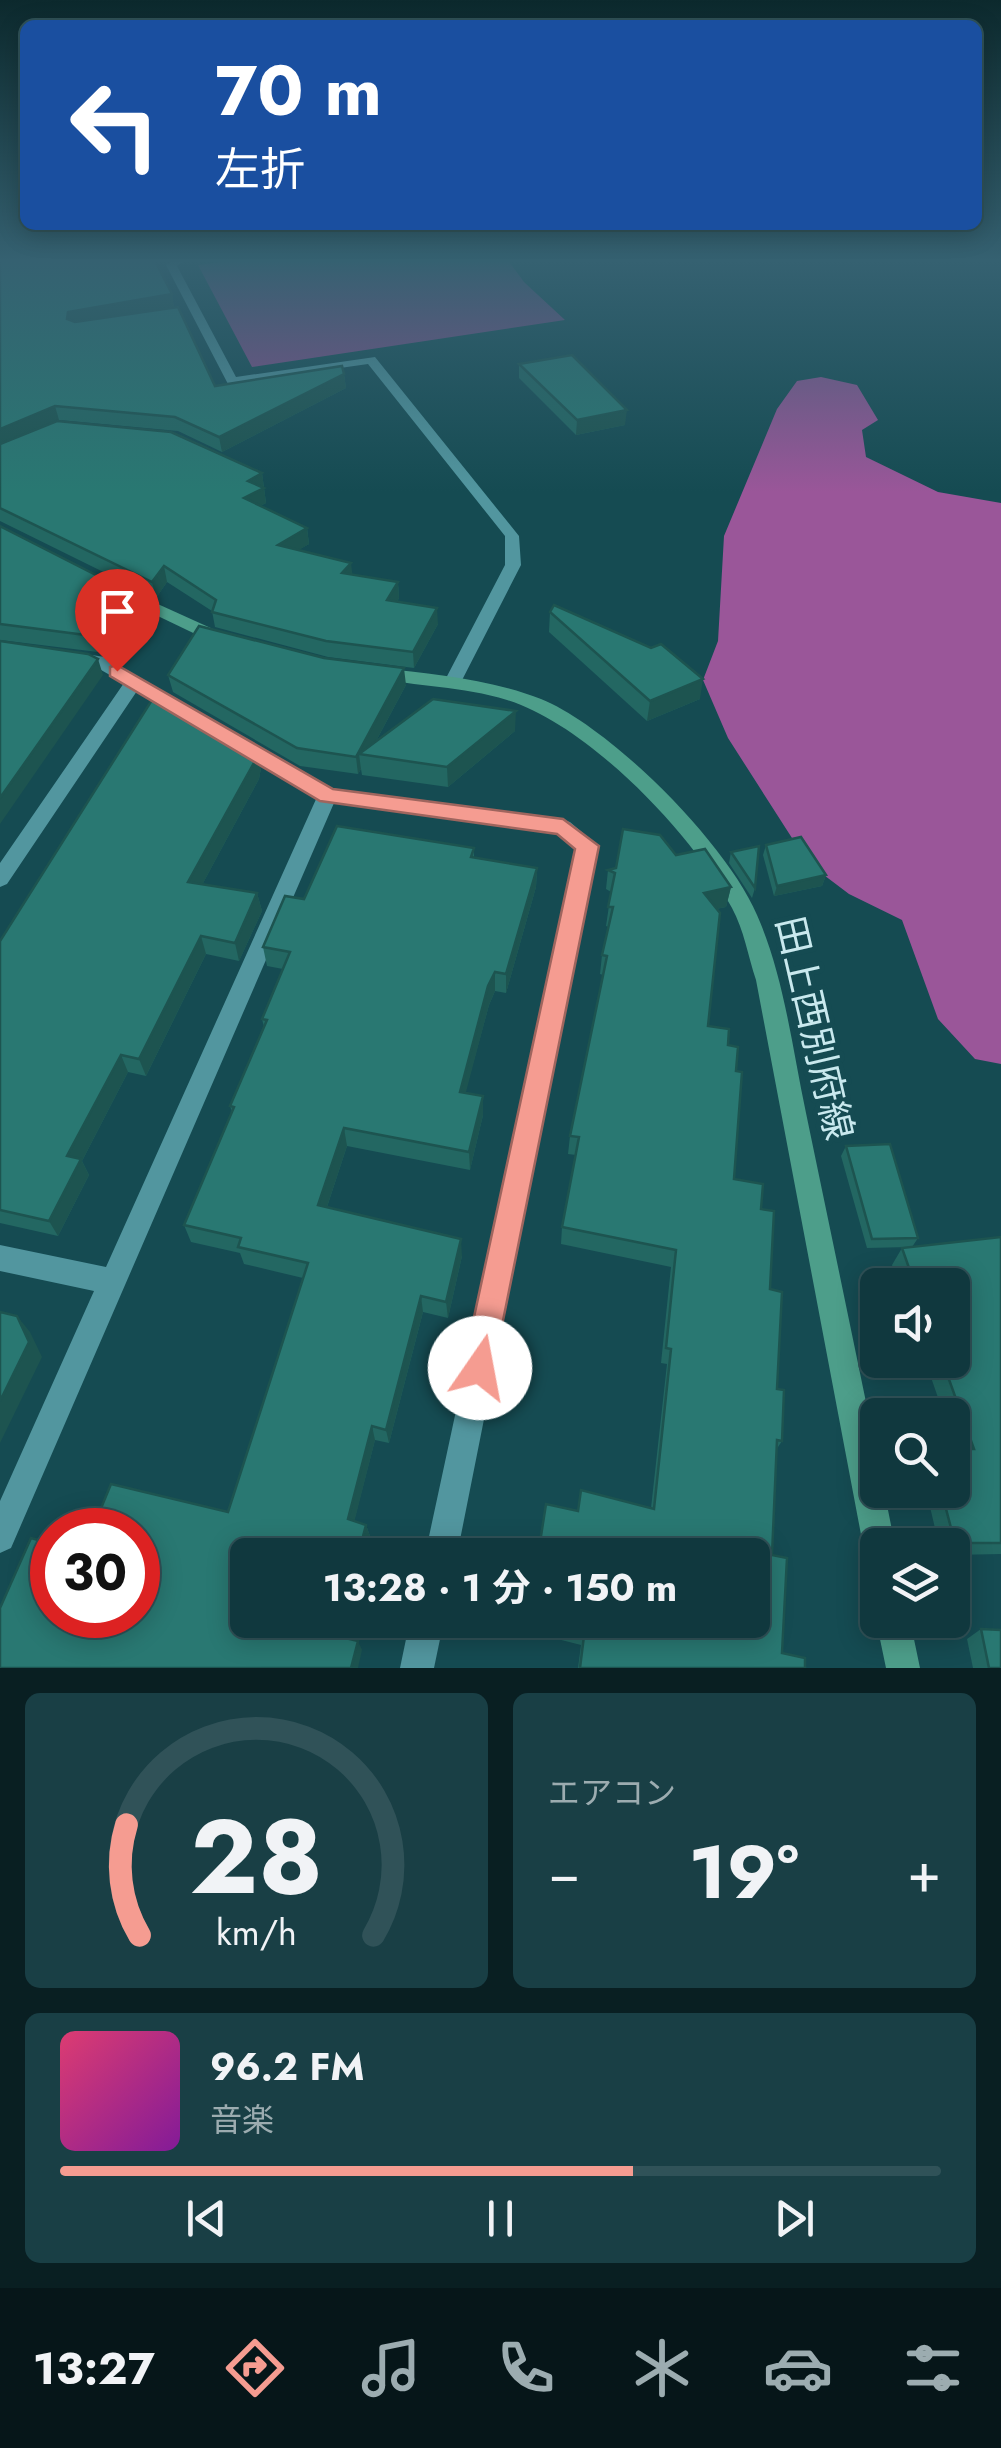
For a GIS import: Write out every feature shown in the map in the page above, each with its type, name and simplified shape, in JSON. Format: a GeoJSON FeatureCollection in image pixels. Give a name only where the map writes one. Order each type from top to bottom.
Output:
{"type":"FeatureCollection","features":[{"type":"Feature","properties":{"kind":"street"},"geometry":{"type":"LineString","coordinates":[[208,337],[232,382],[371,360],[512,536],[514,565],[453,682]]}},
{"type":"Feature","properties":{"kind":"street"},"geometry":{"type":"LineString","coordinates":[[97,579],[208,636],[243,646]]}},
{"type":"Feature","properties":{"kind":"street"},"geometry":{"type":"LineString","coordinates":[[50,654],[100,661],[328,796],[563,827],[588,846],[445,1538]]}},
{"type":"Feature","properties":{"kind":"street","name":"田上西別府線"},"geometry":{"type":"LineString","coordinates":[[363,671],[453,682],[522,699],[556,713],[597,740],[716,866],[744,908],[767,980],[876,1528]]}},
{"type":"Feature","properties":{"kind":"street"},"geometry":{"type":"LineString","coordinates":[[0,879],[134,682]]}},
{"type":"Feature","properties":{"kind":"street"},"geometry":{"type":"LineString","coordinates":[[0,1537],[328,796]]}},
{"type":"Feature","properties":{"kind":"street"},"geometry":{"type":"LineString","coordinates":[[0,1258],[114,1282]]}},
{"type":"Feature","properties":{"kind":"street"},"geometry":{"type":"LineString","coordinates":[[418,1668],[424,1638]]}},
{"type":"Feature","properties":{"kind":"street"},"geometry":{"type":"LineString","coordinates":[[897,1638],[903,1668]]}},
{"type":"Feature","properties":{"kind":"shaded area"},"geometry":{"type":"Polygon","coordinates":[[[236,337],[453,337],[252,367],[236,337]]]}},
{"type":"Feature","properties":{"kind":"shaded area"},"geometry":{"type":"Polygon","coordinates":[[[821,377],[857,385],[878,420],[862,430],[866,457],[938,492],[1001,503],[1001,1064],[975,1059],[938,1019],[902,920],[849,894],[808,863],[728,738],[703,680],[718,641],[724,536],[777,409],[797,381],[821,377]]]}},
{"type":"Feature","properties":{"kind":"building"},"geometry":{"type":"Polygon","coordinates":[[[0,337],[192,337],[215,386],[342,366],[344,374],[219,437],[175,417],[55,406],[0,429],[0,337]]]}},
{"type":"Feature","properties":{"kind":"building"},"geometry":{"type":"Polygon","coordinates":[[[572,355],[627,410],[577,420],[519,364],[572,355]]]}},
{"type":"Feature","properties":{"kind":"building"},"geometry":{"type":"Polygon","coordinates":[[[57,421],[171,432],[262,473],[248,481],[264,488],[244,498],[307,528],[278,545],[351,563],[342,573],[398,582],[387,600],[437,608],[413,652],[326,641],[212,612],[216,600],[164,566],[152,582],[0,508],[0,444],[57,421]]]}},
{"type":"Feature","properties":{"kind":"building"},"geometry":{"type":"Polygon","coordinates":[[[0,526],[141,598],[110,642],[101,637],[0,624],[0,526]]]}},
{"type":"Feature","properties":{"kind":"building"},"geometry":{"type":"Polygon","coordinates":[[[554,605],[651,648],[661,644],[703,679],[650,701],[550,612],[554,605]]]}},
{"type":"Feature","properties":{"kind":"building"},"geometry":{"type":"Polygon","coordinates":[[[199,626],[324,658],[404,668],[356,757],[297,748],[168,675],[199,626]]]}},
{"type":"Feature","properties":{"kind":"building"},"geometry":{"type":"Polygon","coordinates":[[[0,641],[88,654],[98,659],[0,798],[0,641]]]}},
{"type":"Feature","properties":{"kind":"building"},"geometry":{"type":"Polygon","coordinates":[[[157,692],[257,750],[255,761],[188,882],[257,893],[235,943],[201,936],[139,1059],[121,1055],[67,1156],[81,1159],[49,1221],[0,1210],[0,941],[157,692]]]}},
{"type":"Feature","properties":{"kind":"building"},"geometry":{"type":"Polygon","coordinates":[[[433,699],[516,711],[447,767],[359,754],[433,699]]]}},
{"type":"Feature","properties":{"kind":"building"},"geometry":{"type":"Polygon","coordinates":[[[337,826],[474,848],[471,857],[537,868],[506,974],[495,972],[488,986],[460,1092],[483,1096],[469,1152],[344,1128],[318,1205],[461,1239],[446,1302],[421,1296],[386,1430],[372,1426],[348,1519],[366,1525],[363,1538],[230,1538],[230,1638],[358,1641],[351,1668],[0,1668],[0,1608],[30,1540],[30,1638],[160,1638],[160,1508],[101,1508],[111,1484],[228,1512],[308,1263],[238,1247],[241,1238],[184,1225],[234,1107],[230,1106],[267,1020],[262,1019],[290,952],[263,947],[285,896],[304,899],[337,826]]]}},
{"type":"Feature","properties":{"kind":"building"},"geometry":{"type":"Polygon","coordinates":[[[623,829],[660,835],[676,855],[705,849],[731,887],[704,893],[720,913],[708,1026],[729,1029],[728,1045],[738,1047],[736,1071],[742,1072],[734,1179],[763,1184],[761,1209],[774,1211],[770,1289],[782,1292],[777,1389],[784,1390],[782,1441],[777,1440],[772,1555],[787,1558],[782,1653],[805,1658],[805,1668],[580,1668],[584,1638],[770,1638],[770,1538],[541,1538],[546,1504],[578,1511],[581,1490],[654,1509],[671,1349],[666,1348],[676,1250],[562,1227],[579,1137],[570,1136],[607,956],[602,955],[613,907],[608,907],[615,873],[608,870],[616,868],[623,829]]]}},
{"type":"Feature","properties":{"kind":"building"},"geometry":{"type":"Polygon","coordinates":[[[801,837],[826,875],[777,886],[766,845],[801,837]]]}},
{"type":"Feature","properties":{"kind":"building"},"geometry":{"type":"Polygon","coordinates":[[[759,846],[755,888],[731,852],[759,846]]]}},
{"type":"Feature","properties":{"kind":"building"},"geometry":{"type":"Polygon","coordinates":[[[890,1144],[918,1238],[872,1239],[846,1146],[890,1144]]]}},
{"type":"Feature","properties":{"kind":"building"},"geometry":{"type":"Polygon","coordinates":[[[1001,1237],[1001,1543],[970,1543],[970,1528],[951,1528],[946,1508],[970,1508],[970,1449],[974,1449],[970,1438],[970,1398],[956,1398],[948,1378],[970,1378],[970,1268],[909,1268],[902,1248],[1001,1237]]]}},
{"type":"Feature","properties":{"kind":"building"},"geometry":{"type":"Polygon","coordinates":[[[0,1312],[17,1316],[29,1342],[0,1401],[0,1312]]]}},
{"type":"Feature","properties":{"kind":"building"},"geometry":{"type":"Polygon","coordinates":[[[981,1629],[1001,1630],[1001,1668],[989,1668],[981,1629]]]}},
{"type":"Feature","properties":{"kind":"route"},"geometry":{"type":"LineString","coordinates":[[117,671],[328,796],[563,827],[588,846],[480,1368]]}}]}
